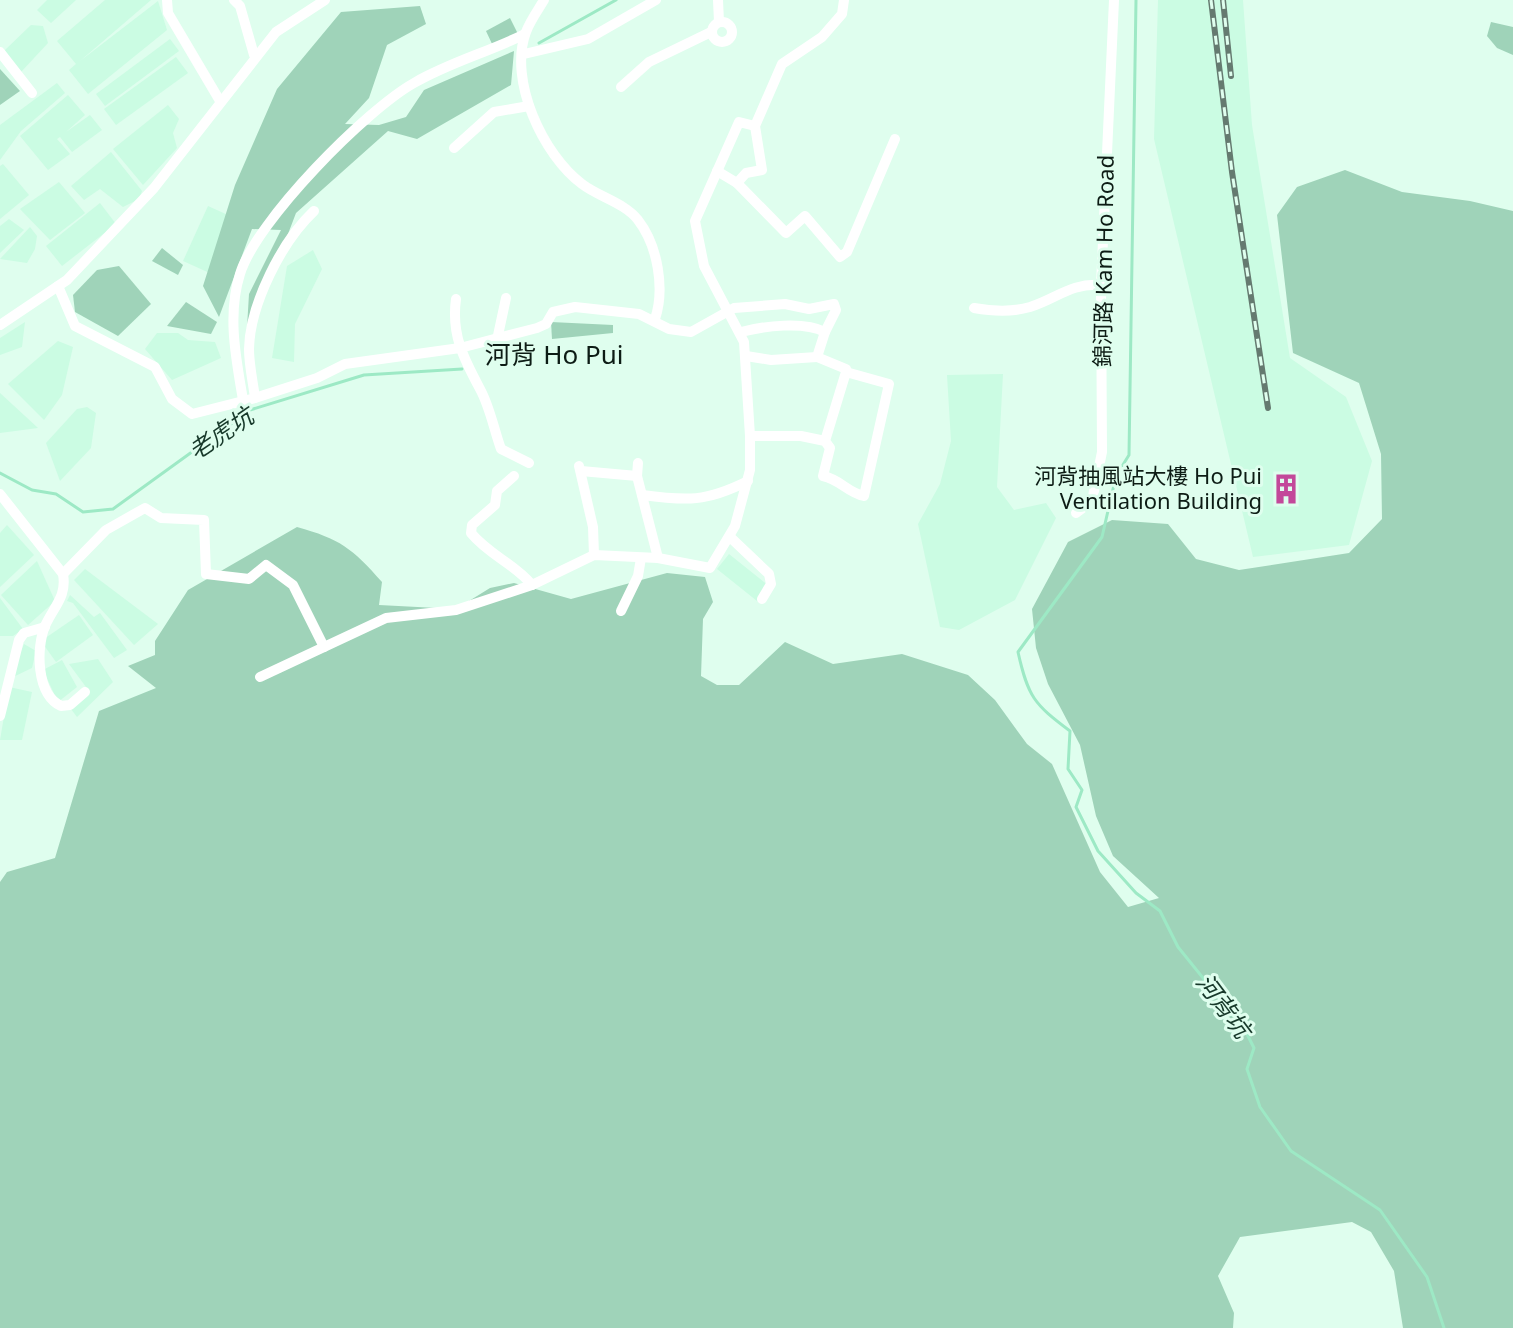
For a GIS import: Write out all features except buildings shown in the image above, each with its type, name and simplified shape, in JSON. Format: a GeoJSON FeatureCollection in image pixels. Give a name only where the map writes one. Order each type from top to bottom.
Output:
{"type":"FeatureCollection","features":[{"type":"Feature","properties":{"kind":"street"},"geometry":{"type":"LineString","coordinates":[[167,0],[168,13],[220,101]]}},
{"type":"Feature","properties":{"kind":"street"},"geometry":{"type":"LineString","coordinates":[[234,0],[240,6],[254,55]]}},
{"type":"Feature","properties":{"kind":"street"},"geometry":{"type":"LineString","coordinates":[[0,325],[58,286],[154,188],[254,55],[280,28],[325,0]]}},
{"type":"Feature","properties":{"kind":"street"},"geometry":{"type":"LineString","coordinates":[[544,0],[525,34],[523,87],[529,106],[549,149],[565,170],[639,221],[659,271],[655,319]]}},
{"type":"Feature","properties":{"kind":"street"},"geometry":{"type":"LineString","coordinates":[[524,54],[588,39],[656,0]]}},
{"type":"Feature","properties":{"kind":"street"},"geometry":{"type":"LineString","coordinates":[[621,87],[649,62],[711,32],[719,22],[718,0]]}},
{"type":"Feature","properties":{"kind":"street"},"geometry":{"type":"LineString","coordinates":[[737,183],[746,173],[762,170],[755,126],[782,64],[822,37],[842,14],[844,0]]}},
{"type":"Feature","properties":{"kind":"street","name":"錦河路 Kam Ho Road"},"geometry":{"type":"LineString","coordinates":[[1076,513],[1092,501],[1100,472],[1101,285],[1114,0]]}},
{"type":"Feature","properties":{"kind":"street"},"geometry":{"type":"LineString","coordinates":[[711,32],[719,43],[731,38],[731,26],[719,22]]}},
{"type":"Feature","properties":{"kind":"street"},"geometry":{"type":"LineString","coordinates":[[249,399],[233,309],[240,274],[253,243],[333,153],[362,124],[411,84],[449,64],[493,50],[525,34]]}},
{"type":"Feature","properties":{"kind":"street"},"geometry":{"type":"LineString","coordinates":[[0,52],[32,93]]}},
{"type":"Feature","properties":{"kind":"street"},"geometry":{"type":"LineString","coordinates":[[454,148],[494,112],[529,106]]}},
{"type":"Feature","properties":{"kind":"street"},"geometry":{"type":"LineString","coordinates":[[260,677],[386,618],[456,610],[532,585],[594,555],[658,558],[710,568],[730,537],[748,481],[750,436],[746,356],[741,332],[725,311],[704,266],[695,234],[697,214],[739,122],[755,126]]}},
{"type":"Feature","properties":{"kind":"street"},"geometry":{"type":"LineString","coordinates":[[717,171],[737,183],[786,233],[805,216],[840,257],[847,252],[895,139]]}},
{"type":"Feature","properties":{"kind":"street"},"geometry":{"type":"LineString","coordinates":[[249,399],[249,348],[260,303],[292,233],[314,211]]}},
{"type":"Feature","properties":{"kind":"street"},"geometry":{"type":"LineString","coordinates":[[974,308],[990,311],[1028,308],[1080,284],[1101,285]]}},
{"type":"Feature","properties":{"kind":"street"},"geometry":{"type":"LineString","coordinates":[[58,286],[75,326],[155,367],[172,399],[192,414],[317,378],[345,364],[497,340],[542,327],[553,312],[565,307],[639,314],[655,319],[669,329],[696,332],[725,311],[785,304],[809,309],[834,304],[836,310],[817,357]]}},
{"type":"Feature","properties":{"kind":"street"},"geometry":{"type":"LineString","coordinates":[[497,340],[506,298]]}},
{"type":"Feature","properties":{"kind":"street"},"geometry":{"type":"LineString","coordinates":[[456,299],[453,323],[460,348],[471,378],[480,388],[501,449],[529,463]]}},
{"type":"Feature","properties":{"kind":"street"},"geometry":{"type":"LineString","coordinates":[[741,332],[755,328],[814,327],[825,332]]}},
{"type":"Feature","properties":{"kind":"street"},"geometry":{"type":"LineString","coordinates":[[746,356],[771,360],[817,357],[846,369],[846,372],[889,384],[864,496],[852,493],[840,479],[823,476],[830,448],[825,441],[801,436],[750,436]]}},
{"type":"Feature","properties":{"kind":"street"},"geometry":{"type":"LineString","coordinates":[[825,441],[846,372]]}},
{"type":"Feature","properties":{"kind":"street"},"geometry":{"type":"LineString","coordinates":[[638,463],[637,476],[658,558]]}},
{"type":"Feature","properties":{"kind":"street"},"geometry":{"type":"LineString","coordinates":[[594,555],[593,527],[580,468],[637,476]]}},
{"type":"Feature","properties":{"kind":"street"},"geometry":{"type":"LineString","coordinates":[[514,476],[497,491],[495,505],[472,525],[471,533],[487,552],[519,571],[532,585]]}},
{"type":"Feature","properties":{"kind":"street"},"geometry":{"type":"LineString","coordinates":[[642,495],[694,501],[713,498],[748,481]]}},
{"type":"Feature","properties":{"kind":"street"},"geometry":{"type":"LineString","coordinates":[[0,494],[63,574],[62,599],[45,627],[41,649],[45,688],[61,706],[70,705],[85,692]]}},
{"type":"Feature","properties":{"kind":"street"},"geometry":{"type":"LineString","coordinates":[[63,574],[106,530],[145,508],[161,518],[204,520],[206,574],[249,579],[266,565],[293,585],[324,647]]}},
{"type":"Feature","properties":{"kind":"street"},"geometry":{"type":"LineString","coordinates":[[730,537],[769,574],[771,584],[762,599]]}},
{"type":"Feature","properties":{"kind":"street"},"geometry":{"type":"LineString","coordinates":[[621,611],[638,576],[641,558]]}},
{"type":"Feature","properties":{"kind":"street"},"geometry":{"type":"LineString","coordinates":[[0,716],[19,640],[24,633],[45,627]]}},
{"type":"Feature","properties":{"kind":"shaded area"},"geometry":{"type":"Polygon","coordinates":[[[47,0],[76,0],[51,23],[37,10],[47,0]]]}},
{"type":"Feature","properties":{"kind":"shaded area"},"geometry":{"type":"Polygon","coordinates":[[[105,0],[151,0],[80,61],[158,1],[167,30],[88,94],[69,70],[76,64],[57,41],[105,0]]]}},
{"type":"Feature","properties":{"kind":"shaded area"},"geometry":{"type":"Polygon","coordinates":[[[1158,0],[1243,0],[1252,125],[1290,358],[1346,397],[1372,461],[1349,545],[1253,557],[1154,139],[1158,0]]]}},
{"type":"Feature","properties":{"kind":"shaded area"},"geometry":{"type":"Polygon","coordinates":[[[420,6],[426,24],[387,45],[369,98],[345,124],[379,125],[406,117],[424,90],[514,51],[511,85],[417,139],[388,131],[296,213],[246,344],[249,294],[281,230],[252,229],[219,317],[203,286],[235,185],[277,89],[341,12],[420,6]]]}},
{"type":"Feature","properties":{"kind":"shaded area"},"geometry":{"type":"Polygon","coordinates":[[[510,18],[518,34],[493,46],[486,31],[510,18]]]}},
{"type":"Feature","properties":{"kind":"shaded area"},"geometry":{"type":"Polygon","coordinates":[[[1491,22],[1513,27],[1513,55],[1497,48],[1487,36],[1491,22]]]}},
{"type":"Feature","properties":{"kind":"shaded area"},"geometry":{"type":"Polygon","coordinates":[[[31,25],[43,26],[48,43],[21,72],[4,51],[31,25]]]}},
{"type":"Feature","properties":{"kind":"shaded area"},"geometry":{"type":"Polygon","coordinates":[[[170,39],[179,51],[105,106],[96,94],[170,39]]]}},
{"type":"Feature","properties":{"kind":"shaded area"},"geometry":{"type":"Polygon","coordinates":[[[176,57],[188,73],[116,125],[104,109],[176,57]]]}},
{"type":"Feature","properties":{"kind":"shaded area"},"geometry":{"type":"Polygon","coordinates":[[[0,69],[20,91],[0,105],[0,69]]]}},
{"type":"Feature","properties":{"kind":"shaded area"},"geometry":{"type":"Polygon","coordinates":[[[57,83],[65,93],[21,131],[0,160],[0,125],[57,83]]]}},
{"type":"Feature","properties":{"kind":"shaded area"},"geometry":{"type":"Polygon","coordinates":[[[68,95],[85,115],[66,132],[90,115],[102,130],[72,152],[60,137],[57,139],[70,154],[48,170],[20,136],[68,95]]]}},
{"type":"Feature","properties":{"kind":"shaded area"},"geometry":{"type":"Polygon","coordinates":[[[168,105],[179,119],[173,133],[177,148],[143,185],[113,149],[168,105]]]}},
{"type":"Feature","properties":{"kind":"shaded area"},"geometry":{"type":"Polygon","coordinates":[[[111,152],[142,191],[139,199],[123,207],[100,189],[84,200],[71,186],[111,152]]]}},
{"type":"Feature","properties":{"kind":"shaded area"},"geometry":{"type":"Polygon","coordinates":[[[3,164],[29,195],[0,219],[0,166],[3,164]]]}},
{"type":"Feature","properties":{"kind":"shaded area"},"geometry":{"type":"Polygon","coordinates":[[[1345,170],[1402,192],[1470,201],[1513,211],[1513,1328],[1403,1328],[1394,1271],[1371,1232],[1352,1222],[1240,1237],[1218,1276],[1234,1313],[1233,1328],[0,1328],[0,882],[7,872],[55,858],[99,711],[156,688],[128,666],[155,655],[155,641],[188,590],[297,527],[335,541],[362,561],[382,582],[379,605],[456,609],[490,588],[514,583],[571,599],[667,573],[705,577],[713,602],[703,619],[701,676],[717,685],[739,685],[785,642],[833,664],[902,654],[968,675],[995,700],[1027,744],[1052,764],[1100,872],[1128,907],[1159,898],[1113,856],[1096,816],[1080,745],[1048,684],[1036,648],[1032,609],[1068,542],[1112,520],[1168,524],[1196,559],[1239,570],[1349,553],[1382,519],[1381,454],[1359,383],[1293,353],[1277,215],[1297,187],[1345,170]]]}},
{"type":"Feature","properties":{"kind":"shaded area"},"geometry":{"type":"Polygon","coordinates":[[[59,182],[85,213],[50,240],[20,209],[59,182]]]}},
{"type":"Feature","properties":{"kind":"shaded area"},"geometry":{"type":"Polygon","coordinates":[[[100,203],[116,224],[62,266],[46,246],[100,203]]]}},
{"type":"Feature","properties":{"kind":"shaded area"},"geometry":{"type":"Polygon","coordinates":[[[208,206],[239,220],[214,275],[183,261],[208,206]]]}},
{"type":"Feature","properties":{"kind":"shaded area"},"geometry":{"type":"Polygon","coordinates":[[[9,219],[24,230],[0,253],[0,226],[9,219]]]}},
{"type":"Feature","properties":{"kind":"shaded area"},"geometry":{"type":"Polygon","coordinates":[[[30,227],[37,236],[35,249],[27,263],[0,259],[30,227]]]}},
{"type":"Feature","properties":{"kind":"shaded area"},"geometry":{"type":"Polygon","coordinates":[[[162,248],[183,265],[178,275],[152,261],[162,248]]]}},
{"type":"Feature","properties":{"kind":"shaded area"},"geometry":{"type":"Polygon","coordinates":[[[313,250],[322,269],[295,324],[294,362],[272,358],[287,266],[313,250]]]}},
{"type":"Feature","properties":{"kind":"shaded area"},"geometry":{"type":"Polygon","coordinates":[[[119,266],[151,304],[118,336],[75,312],[73,295],[97,270],[119,266]]]}},
{"type":"Feature","properties":{"kind":"shaded area"},"geometry":{"type":"Polygon","coordinates":[[[186,302],[217,322],[211,334],[167,326],[186,302]]]}},
{"type":"Feature","properties":{"kind":"shaded area"},"geometry":{"type":"Polygon","coordinates":[[[25,322],[22,347],[0,355],[0,338],[25,322]]]}},
{"type":"Feature","properties":{"kind":"shaded area"},"geometry":{"type":"Polygon","coordinates":[[[551,322],[613,325],[613,333],[552,339],[551,322]]]}},
{"type":"Feature","properties":{"kind":"shaded area"},"geometry":{"type":"Polygon","coordinates":[[[157,333],[178,333],[188,340],[215,342],[221,358],[172,380],[145,349],[157,333]]]}},
{"type":"Feature","properties":{"kind":"shaded area"},"geometry":{"type":"Polygon","coordinates":[[[58,341],[73,347],[62,395],[44,420],[8,384],[58,341]]]}},
{"type":"Feature","properties":{"kind":"shaded area"},"geometry":{"type":"Polygon","coordinates":[[[1003,374],[997,487],[1014,510],[1046,503],[1056,518],[1015,600],[959,630],[940,627],[918,524],[940,484],[951,441],[947,375],[1003,374]]]}},
{"type":"Feature","properties":{"kind":"shaded area"},"geometry":{"type":"Polygon","coordinates":[[[0,393],[38,428],[0,433],[0,393]]]}},
{"type":"Feature","properties":{"kind":"shaded area"},"geometry":{"type":"Polygon","coordinates":[[[87,407],[96,413],[91,448],[60,481],[46,443],[77,409],[87,407]]]}},
{"type":"Feature","properties":{"kind":"shaded area"},"geometry":{"type":"Polygon","coordinates":[[[7,525],[34,555],[0,587],[0,533],[7,525]]]}},
{"type":"Feature","properties":{"kind":"shaded area"},"geometry":{"type":"Polygon","coordinates":[[[729,554],[769,586],[757,601],[717,569],[729,554]]]}},
{"type":"Feature","properties":{"kind":"shaded area"},"geometry":{"type":"Polygon","coordinates":[[[37,561],[55,601],[28,625],[1,595],[37,561]]]}},
{"type":"Feature","properties":{"kind":"shaded area"},"geometry":{"type":"Polygon","coordinates":[[[85,569],[158,624],[134,645],[74,580],[85,569]]]}},
{"type":"Feature","properties":{"kind":"shaded area"},"geometry":{"type":"Polygon","coordinates":[[[70,595],[94,617],[100,613],[127,650],[114,658],[73,603],[67,601],[70,595]]]}},
{"type":"Feature","properties":{"kind":"shaded area"},"geometry":{"type":"Polygon","coordinates":[[[0,598],[23,629],[13,636],[0,636],[0,598]]]}},
{"type":"Feature","properties":{"kind":"shaded area"},"geometry":{"type":"Polygon","coordinates":[[[79,615],[93,635],[56,662],[41,641],[79,615]]]}},
{"type":"Feature","properties":{"kind":"shaded area"},"geometry":{"type":"Polygon","coordinates":[[[24,644],[36,651],[32,668],[9,679],[24,644]]]}},
{"type":"Feature","properties":{"kind":"shaded area"},"geometry":{"type":"Polygon","coordinates":[[[98,659],[113,682],[77,717],[71,709],[89,691],[69,664],[98,659]]]}},
{"type":"Feature","properties":{"kind":"shaded area"},"geometry":{"type":"Polygon","coordinates":[[[62,660],[77,687],[58,702],[43,670],[62,660]]]}},
{"type":"Feature","properties":{"kind":"shaded area"},"geometry":{"type":"Polygon","coordinates":[[[9,687],[32,692],[22,740],[0,740],[9,687]]]}},
{"type":"Feature","properties":{"kind":"waterway"},"geometry":{"type":"LineString","coordinates":[[539,43],[616,0]]}},
{"type":"Feature","properties":{"kind":"waterway","name":"河背坑"},"geometry":{"type":"LineString","coordinates":[[1136,0],[1129,455],[1116,476],[1102,537],[1018,652],[1025,680],[1034,698],[1070,731],[1068,769],[1082,790],[1076,807],[1098,851],[1136,893],[1160,911],[1178,947],[1245,1030],[1254,1048],[1247,1069],[1260,1107],[1291,1151],[1380,1210],[1427,1277],[1444,1328]]}},
{"type":"Feature","properties":{"kind":"waterway","name":"老虎坑"},"geometry":{"type":"LineString","coordinates":[[0,473],[32,490],[56,494],[83,512],[113,509],[250,410],[364,375],[462,369]]}},
{"type":"Feature","properties":{"kind":"railway"},"geometry":{"type":"LineString","coordinates":[[1211,0],[1232,172],[1268,408]]}},
{"type":"Feature","properties":{"kind":"railway"},"geometry":{"type":"LineString","coordinates":[[1223,0],[1231,76]]}},
{"type":"Feature","properties":{"kind":"place","name":"河背抽風站大樓 Ho Pui Ventilation Building"},"geometry":{"type":"Point","coordinates":[1286,489]}},
{"type":"Feature","properties":{"kind":"district","name":"河背 Ho Pui"},"geometry":{"type":"Point","coordinates":[554,355]}}]}
